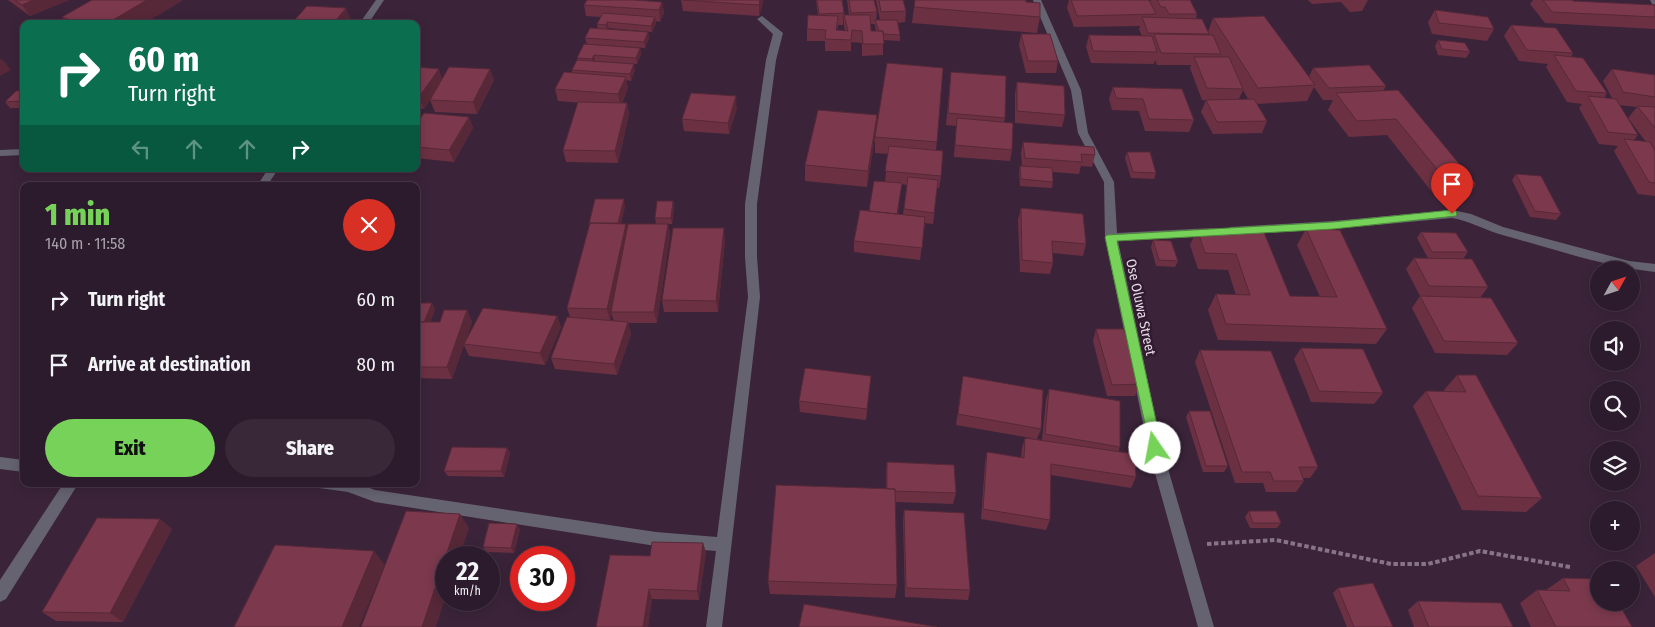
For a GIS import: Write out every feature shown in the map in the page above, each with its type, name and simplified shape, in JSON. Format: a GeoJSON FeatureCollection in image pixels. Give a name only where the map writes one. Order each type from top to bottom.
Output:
{"type":"FeatureCollection","features":[{"type":"Feature","properties":{"kind":"street"},"geometry":{"type":"LineString","coordinates":[[366,20],[380,0]]}},
{"type":"Feature","properties":{"kind":"street","name":"Ose Oluwa Street"},"geometry":{"type":"LineString","coordinates":[[1037,0],[1076,90],[1083,133],[1109,182],[1111,237],[1155,448],[1206,627]]}},
{"type":"Feature","properties":{"kind":"street"},"geometry":{"type":"LineString","coordinates":[[714,627],[754,297],[751,257],[751,204],[771,60],[778,38],[778,33],[762,19]]}},
{"type":"Feature","properties":{"kind":"street"},"geometry":{"type":"LineString","coordinates":[[0,153],[20,152]]}},
{"type":"Feature","properties":{"kind":"street"},"geometry":{"type":"LineString","coordinates":[[1111,237],[1333,225],[1452,214],[1467,217],[1509,233],[1629,265],[1655,268]]}},
{"type":"Feature","properties":{"kind":"street"},"geometry":{"type":"LineString","coordinates":[[0,463],[20,466]]}},
{"type":"Feature","properties":{"kind":"street"},"geometry":{"type":"LineString","coordinates":[[0,594],[69,487]]}},
{"type":"Feature","properties":{"kind":"street"},"geometry":{"type":"LineString","coordinates":[[351,487],[374,496],[656,539],[700,544],[725,544]]}},
{"type":"Feature","properties":{"kind":"path"},"geometry":{"type":"LineString","coordinates":[[1183,546],[1276,540],[1391,564],[1428,564],[1480,551],[1570,567]]}},
{"type":"Feature","properties":{"kind":"building"},"geometry":{"type":"Polygon","coordinates":[[[15,0],[33,0],[22,5],[15,0]]]}},
{"type":"Feature","properties":{"kind":"building"},"geometry":{"type":"Polygon","coordinates":[[[92,0],[147,0],[113,20],[71,20],[62,17],[92,0]]]}},
{"type":"Feature","properties":{"kind":"building"},"geometry":{"type":"Polygon","coordinates":[[[587,0],[662,2],[659,10],[584,5],[587,0]]]}},
{"type":"Feature","properties":{"kind":"building"},"geometry":{"type":"Polygon","coordinates":[[[683,0],[760,0],[759,5],[683,0]]]}},
{"type":"Feature","properties":{"kind":"building"},"geometry":{"type":"Polygon","coordinates":[[[817,0],[842,0],[844,13],[819,14],[817,0]]]}},
{"type":"Feature","properties":{"kind":"building"},"geometry":{"type":"Polygon","coordinates":[[[849,0],[874,0],[877,12],[851,13],[849,0]]]}},
{"type":"Feature","properties":{"kind":"building"},"geometry":{"type":"Polygon","coordinates":[[[879,0],[903,0],[906,11],[881,12],[879,0]]]}},
{"type":"Feature","properties":{"kind":"building"},"geometry":{"type":"Polygon","coordinates":[[[915,0],[1026,0],[1026,2],[1040,3],[1040,17],[914,7],[915,0]]]}},
{"type":"Feature","properties":{"kind":"building"},"geometry":{"type":"Polygon","coordinates":[[[1071,0],[1149,0],[1156,14],[1077,16],[1071,0]]]}},
{"type":"Feature","properties":{"kind":"building"},"geometry":{"type":"Polygon","coordinates":[[[1157,0],[1190,0],[1197,14],[1169,14],[1165,7],[1161,7],[1157,0]]]}},
{"type":"Feature","properties":{"kind":"building"},"geometry":{"type":"Polygon","coordinates":[[[1543,0],[1655,5],[1655,17],[1552,12],[1543,0]]]}},
{"type":"Feature","properties":{"kind":"building"},"geometry":{"type":"Polygon","coordinates":[[[307,6],[346,8],[336,20],[295,20],[307,6]]]}},
{"type":"Feature","properties":{"kind":"building"},"geometry":{"type":"Polygon","coordinates":[[[1435,10],[1488,17],[1494,29],[1439,23],[1435,10]]]}},
{"type":"Feature","properties":{"kind":"building"},"geometry":{"type":"Polygon","coordinates":[[[603,13],[655,17],[651,26],[607,22],[606,25],[597,24],[603,13]]]}},
{"type":"Feature","properties":{"kind":"building"},"geometry":{"type":"Polygon","coordinates":[[[808,15],[838,16],[836,30],[848,31],[844,15],[870,15],[871,31],[883,31],[884,44],[863,44],[862,31],[852,30],[851,40],[825,39],[826,30],[807,29],[808,15]]]}},
{"type":"Feature","properties":{"kind":"building"},"geometry":{"type":"Polygon","coordinates":[[[1264,16],[1315,85],[1258,88],[1213,18],[1264,16]]]}},
{"type":"Feature","properties":{"kind":"building"},"geometry":{"type":"Polygon","coordinates":[[[1142,17],[1202,19],[1209,34],[1148,33],[1142,17]]]}},
{"type":"Feature","properties":{"kind":"building"},"geometry":{"type":"Polygon","coordinates":[[[875,20],[897,20],[900,35],[883,34],[883,31],[879,31],[875,20]]]}},
{"type":"Feature","properties":{"kind":"building"},"geometry":{"type":"Polygon","coordinates":[[[1511,25],[1556,28],[1573,53],[1527,50],[1511,25]]]}},
{"type":"Feature","properties":{"kind":"building"},"geometry":{"type":"Polygon","coordinates":[[[590,28],[648,32],[644,42],[585,38],[590,28]]]}},
{"type":"Feature","properties":{"kind":"building"},"geometry":{"type":"Polygon","coordinates":[[[1021,34],[1050,34],[1058,61],[1028,61],[1021,34]]]}},
{"type":"Feature","properties":{"kind":"building"},"geometry":{"type":"Polygon","coordinates":[[[1154,34],[1213,35],[1221,54],[1161,53],[1154,34]]]}},
{"type":"Feature","properties":{"kind":"building"},"geometry":{"type":"Polygon","coordinates":[[[1089,35],[1152,36],[1157,52],[1093,51],[1089,35]]]}},
{"type":"Feature","properties":{"kind":"building"},"geometry":{"type":"Polygon","coordinates":[[[1438,40],[1465,43],[1470,52],[1442,49],[1438,40]]]}},
{"type":"Feature","properties":{"kind":"building"},"geometry":{"type":"Polygon","coordinates":[[[584,44],[640,48],[636,58],[594,55],[592,59],[577,58],[584,44]]]}},
{"type":"Feature","properties":{"kind":"building"},"geometry":{"type":"Polygon","coordinates":[[[1554,55],[1583,58],[1607,93],[1576,91],[1554,55]]]}},
{"type":"Feature","properties":{"kind":"building"},"geometry":{"type":"Polygon","coordinates":[[[1194,57],[1229,57],[1243,89],[1207,88],[1194,57]]]}},
{"type":"Feature","properties":{"kind":"building"},"geometry":{"type":"Polygon","coordinates":[[[577,60],[634,64],[630,74],[572,70],[577,60]]]}},
{"type":"Feature","properties":{"kind":"building"},"geometry":{"type":"Polygon","coordinates":[[[887,63],[943,68],[937,142],[875,137],[887,63]]]}},
{"type":"Feature","properties":{"kind":"building"},"geometry":{"type":"Polygon","coordinates":[[[1369,65],[1386,86],[1329,88],[1313,68],[1369,65]]]}},
{"type":"Feature","properties":{"kind":"building"},"geometry":{"type":"Polygon","coordinates":[[[420,67],[439,69],[420,96],[420,67]]]}},
{"type":"Feature","properties":{"kind":"building"},"geometry":{"type":"Polygon","coordinates":[[[449,67],[490,69],[473,102],[430,100],[449,67]]]}},
{"type":"Feature","properties":{"kind":"building"},"geometry":{"type":"Polygon","coordinates":[[[1612,69],[1655,75],[1655,97],[1623,92],[1612,69]]]}},
{"type":"Feature","properties":{"kind":"building"},"geometry":{"type":"Polygon","coordinates":[[[564,72],[626,77],[618,94],[555,89],[564,72]]]}},
{"type":"Feature","properties":{"kind":"building"},"geometry":{"type":"Polygon","coordinates":[[[951,72],[1006,76],[1005,118],[948,113],[951,72]]]}},
{"type":"Feature","properties":{"kind":"building"},"geometry":{"type":"Polygon","coordinates":[[[1017,82],[1064,86],[1065,115],[1017,111],[1017,82]]]}},
{"type":"Feature","properties":{"kind":"building"},"geometry":{"type":"Polygon","coordinates":[[[1113,87],[1182,89],[1194,120],[1149,119],[1143,99],[1116,98],[1113,87]]]}},
{"type":"Feature","properties":{"kind":"building"},"geometry":{"type":"Polygon","coordinates":[[[20,90],[20,101],[5,102],[16,91],[20,90]]]}},
{"type":"Feature","properties":{"kind":"building"},"geometry":{"type":"Polygon","coordinates":[[[1398,90],[1476,184],[1450,185],[1396,119],[1357,121],[1336,93],[1398,90]]]}},
{"type":"Feature","properties":{"kind":"building"},"geometry":{"type":"Polygon","coordinates":[[[691,93],[736,96],[728,123],[682,119],[691,93]]]}},
{"type":"Feature","properties":{"kind":"building"},"geometry":{"type":"Polygon","coordinates":[[[1588,96],[1616,99],[1638,135],[1608,132],[1588,96]]]}},
{"type":"Feature","properties":{"kind":"building"},"geometry":{"type":"Polygon","coordinates":[[[1254,99],[1267,121],[1217,122],[1206,100],[1254,99]]]}},
{"type":"Feature","properties":{"kind":"building"},"geometry":{"type":"Polygon","coordinates":[[[578,102],[627,103],[615,151],[563,150],[578,102]]]}},
{"type":"Feature","properties":{"kind":"building"},"geometry":{"type":"Polygon","coordinates":[[[1637,106],[1655,107],[1655,128],[1637,106]]]}},
{"type":"Feature","properties":{"kind":"building"},"geometry":{"type":"Polygon","coordinates":[[[818,110],[877,115],[868,171],[805,165],[818,110]]]}},
{"type":"Feature","properties":{"kind":"building"},"geometry":{"type":"Polygon","coordinates":[[[424,113],[469,117],[449,150],[420,147],[420,118],[424,113]]]}},
{"type":"Feature","properties":{"kind":"building"},"geometry":{"type":"Polygon","coordinates":[[[957,118],[1013,123],[1012,150],[955,145],[957,118]]]}},
{"type":"Feature","properties":{"kind":"building"},"geometry":{"type":"Polygon","coordinates":[[[1624,139],[1650,142],[1655,151],[1655,183],[1649,182],[1624,139]]]}},
{"type":"Feature","properties":{"kind":"building"},"geometry":{"type":"Polygon","coordinates":[[[1023,142],[1094,147],[1095,155],[1081,154],[1082,162],[1025,158],[1023,142]]]}},
{"type":"Feature","properties":{"kind":"building"},"geometry":{"type":"Polygon","coordinates":[[[889,146],[943,151],[941,176],[885,171],[889,146]]]}},
{"type":"Feature","properties":{"kind":"building"},"geometry":{"type":"Polygon","coordinates":[[[1127,152],[1150,152],[1156,173],[1133,172],[1127,152]]]}},
{"type":"Feature","properties":{"kind":"building"},"geometry":{"type":"Polygon","coordinates":[[[1020,166],[1052,168],[1053,182],[1021,179],[1020,166]]]}},
{"type":"Feature","properties":{"kind":"building"},"geometry":{"type":"Polygon","coordinates":[[[1516,174],[1541,176],[1561,214],[1535,211],[1516,174]]]}},
{"type":"Feature","properties":{"kind":"building"},"geometry":{"type":"Polygon","coordinates":[[[908,177],[938,180],[934,213],[904,209],[908,177]]]}},
{"type":"Feature","properties":{"kind":"building"},"geometry":{"type":"Polygon","coordinates":[[[874,181],[902,183],[897,214],[869,211],[874,181]]]}},
{"type":"Feature","properties":{"kind":"building"},"geometry":{"type":"Polygon","coordinates":[[[595,199],[624,199],[618,223],[589,224],[595,199]]]}},
{"type":"Feature","properties":{"kind":"building"},"geometry":{"type":"Polygon","coordinates":[[[657,201],[673,201],[671,218],[655,218],[657,201]]]}},
{"type":"Feature","properties":{"kind":"building"},"geometry":{"type":"Polygon","coordinates":[[[1021,208],[1083,214],[1086,244],[1052,241],[1053,263],[1022,260],[1021,208]]]}},
{"type":"Feature","properties":{"kind":"building"},"geometry":{"type":"Polygon","coordinates":[[[860,210],[925,217],[922,248],[854,241],[860,210]]]}},
{"type":"Feature","properties":{"kind":"building"},"geometry":{"type":"Polygon","coordinates":[[[590,223],[626,224],[607,309],[567,308],[590,223]]]}},
{"type":"Feature","properties":{"kind":"building"},"geometry":{"type":"Polygon","coordinates":[[[628,224],[668,224],[654,312],[611,312],[628,224]]]}},
{"type":"Feature","properties":{"kind":"building"},"geometry":{"type":"Polygon","coordinates":[[[673,228],[724,228],[716,301],[662,300],[673,228]]]}},
{"type":"Feature","properties":{"kind":"building"},"geometry":{"type":"Polygon","coordinates":[[[1197,229],[1263,230],[1290,296],[1337,297],[1306,229],[1340,230],[1387,329],[1226,324],[1216,294],[1250,295],[1236,254],[1205,253],[1197,229]]]}},
{"type":"Feature","properties":{"kind":"building"},"geometry":{"type":"Polygon","coordinates":[[[1421,232],[1456,233],[1468,252],[1432,252],[1421,232]]]}},
{"type":"Feature","properties":{"kind":"building"},"geometry":{"type":"Polygon","coordinates":[[[1153,240],[1171,241],[1178,261],[1159,260],[1153,240]]]}},
{"type":"Feature","properties":{"kind":"building"},"geometry":{"type":"Polygon","coordinates":[[[1414,258],[1472,259],[1488,287],[1429,286],[1414,258]]]}},
{"type":"Feature","properties":{"kind":"building"},"geometry":{"type":"Polygon","coordinates":[[[1420,296],[1491,298],[1518,343],[1444,341],[1420,296]]]}},
{"type":"Feature","properties":{"kind":"building"},"geometry":{"type":"Polygon","coordinates":[[[420,303],[432,303],[424,322],[420,322],[420,303]]]}},
{"type":"Feature","properties":{"kind":"building"},"geometry":{"type":"Polygon","coordinates":[[[483,308],[557,316],[540,353],[464,344],[483,308]]]}},
{"type":"Feature","properties":{"kind":"building"},"geometry":{"type":"Polygon","coordinates":[[[444,310],[467,310],[447,367],[420,367],[420,322],[440,322],[444,310]]]}},
{"type":"Feature","properties":{"kind":"building"},"geometry":{"type":"Polygon","coordinates":[[[567,317],[628,322],[614,364],[551,358],[567,317]]]}},
{"type":"Feature","properties":{"kind":"building"},"geometry":{"type":"Polygon","coordinates":[[[1096,329],[1124,329],[1140,384],[1112,385],[1096,329]]]}},
{"type":"Feature","properties":{"kind":"building"},"geometry":{"type":"Polygon","coordinates":[[[1301,348],[1363,349],[1383,393],[1319,391],[1301,348]]]}},
{"type":"Feature","properties":{"kind":"building"},"geometry":{"type":"Polygon","coordinates":[[[1200,350],[1271,351],[1318,467],[1299,467],[1304,481],[1274,481],[1270,472],[1242,472],[1200,350]]]}},
{"type":"Feature","properties":{"kind":"building"},"geometry":{"type":"Polygon","coordinates":[[[805,368],[871,376],[867,409],[799,401],[805,368]]]}},
{"type":"Feature","properties":{"kind":"building"},"geometry":{"type":"Polygon","coordinates":[[[1457,375],[1476,375],[1542,498],[1478,496],[1426,391],[1466,392],[1457,375]]]}},
{"type":"Feature","properties":{"kind":"building"},"geometry":{"type":"Polygon","coordinates":[[[963,376],[1043,390],[1041,429],[958,414],[963,376]]]}},
{"type":"Feature","properties":{"kind":"building"},"geometry":{"type":"Polygon","coordinates":[[[1049,389],[1120,401],[1120,447],[1045,434],[1049,389]]]}},
{"type":"Feature","properties":{"kind":"building"},"geometry":{"type":"Polygon","coordinates":[[[1189,411],[1210,411],[1228,466],[1206,466],[1189,411]]]}},
{"type":"Feature","properties":{"kind":"building"},"geometry":{"type":"Polygon","coordinates":[[[1025,438],[1135,454],[1136,477],[1051,464],[1050,520],[983,509],[987,452],[1024,458],[1025,438]]]}},
{"type":"Feature","properties":{"kind":"building"},"geometry":{"type":"Polygon","coordinates":[[[452,447],[507,448],[501,471],[444,471],[452,447]]]}},
{"type":"Feature","properties":{"kind":"building"},"geometry":{"type":"Polygon","coordinates":[[[887,462],[954,465],[956,493],[895,491],[895,489],[887,489],[887,462]]]}},
{"type":"Feature","properties":{"kind":"building"},"geometry":{"type":"Polygon","coordinates":[[[776,485],[895,489],[897,585],[768,581],[776,485]]]}},
{"type":"Feature","properties":{"kind":"building"},"geometry":{"type":"Polygon","coordinates":[[[904,510],[964,513],[970,590],[906,588],[904,510]]]}},
{"type":"Feature","properties":{"kind":"building"},"geometry":{"type":"Polygon","coordinates":[[[406,511],[460,514],[449,546],[435,546],[435,588],[422,627],[361,627],[406,511]]]}},
{"type":"Feature","properties":{"kind":"building"},"geometry":{"type":"Polygon","coordinates":[[[1249,511],[1276,511],[1281,523],[1253,523],[1249,511]]]}},
{"type":"Feature","properties":{"kind":"building"},"geometry":{"type":"Polygon","coordinates":[[[97,518],[160,519],[110,613],[42,612],[97,518]]]}},
{"type":"Feature","properties":{"kind":"building"},"geometry":{"type":"Polygon","coordinates":[[[489,523],[517,524],[510,548],[483,546],[489,523]]]}},
{"type":"Feature","properties":{"kind":"building"},"geometry":{"type":"Polygon","coordinates":[[[652,542],[703,543],[697,591],[649,589],[643,627],[596,627],[610,555],[650,556],[652,542]]]}},
{"type":"Feature","properties":{"kind":"building"},"geometry":{"type":"Polygon","coordinates":[[[275,545],[374,551],[342,627],[234,627],[275,545]]]}},
{"type":"Feature","properties":{"kind":"building"},"geometry":{"type":"Polygon","coordinates":[[[1563,578],[1590,579],[1590,611],[1623,611],[1632,627],[1556,627],[1537,590],[1570,591],[1563,578]]]}},
{"type":"Feature","properties":{"kind":"building"},"geometry":{"type":"Polygon","coordinates":[[[1373,583],[1393,627],[1354,627],[1338,588],[1373,583]]]}},
{"type":"Feature","properties":{"kind":"building"},"geometry":{"type":"Polygon","coordinates":[[[1418,601],[1501,603],[1513,627],[1429,627],[1418,601]]]}},
{"type":"Feature","properties":{"kind":"building"},"geometry":{"type":"Polygon","coordinates":[[[804,604],[937,627],[799,627],[804,604]]]}},
{"type":"Feature","properties":{"kind":"route"},"geometry":{"type":"LineString","coordinates":[[1155,448],[1111,237],[1333,225],[1452,214]]}}]}
